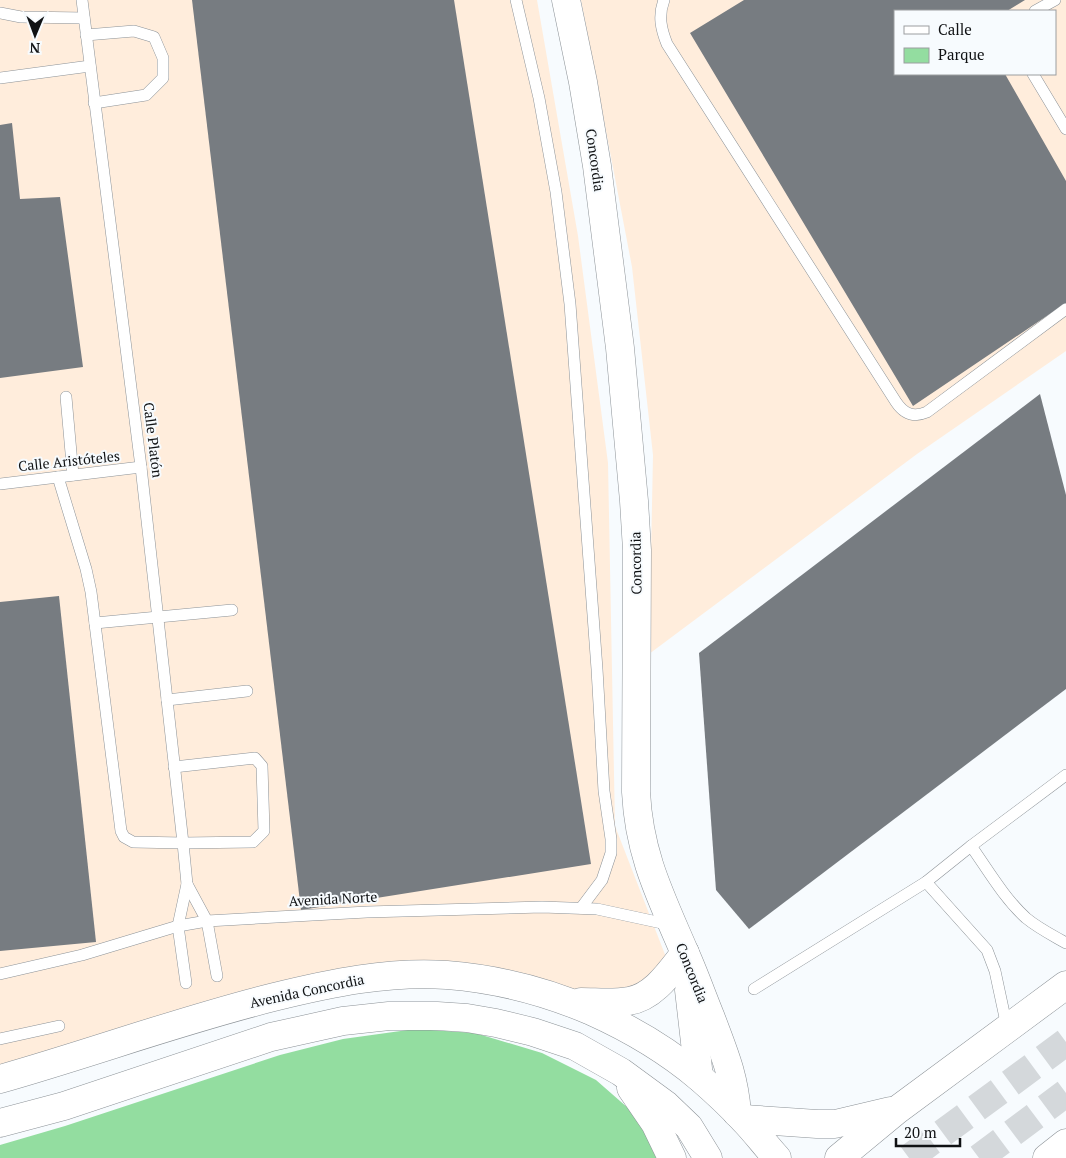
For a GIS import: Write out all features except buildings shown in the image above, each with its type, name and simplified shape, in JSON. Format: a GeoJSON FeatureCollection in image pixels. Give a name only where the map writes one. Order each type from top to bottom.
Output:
{"type":"FeatureCollection","features":[{"type":"Feature","properties":{"kind":"main road","name":"Concordia"},"geometry":{"type":"LineString","coordinates":[[566,0],[583,82],[597,166],[620,348],[634,501],[637,550],[636,792],[639,829],[653,879],[730,1068],[740,1116]]}},
{"type":"Feature","properties":{"kind":"main road"},"geometry":{"type":"LineString","coordinates":[[570,1002],[614,1002],[641,998],[662,981],[686,957]]}},
{"type":"Feature","properties":{"kind":"main road"},"geometry":{"type":"LineString","coordinates":[[686,957],[699,1077]]}},
{"type":"Feature","properties":{"kind":"main road","name":"Avenida Concordia"},"geometry":{"type":"LineString","coordinates":[[0,1079],[226,1009],[324,984],[407,975],[446,975],[517,985],[570,1002],[636,1033],[699,1077],[740,1116],[776,1158]]}},
{"type":"Feature","properties":{"kind":"main road"},"geometry":{"type":"LineString","coordinates":[[839,1158],[865,1146],[897,1110],[1066,985]]}},
{"type":"Feature","properties":{"kind":"main road"},"geometry":{"type":"LineString","coordinates":[[0,1123],[64,1106],[271,1037],[343,1021],[388,1016],[452,1017],[496,1023],[533,1032],[575,1046],[620,1072],[666,1106],[689,1127],[708,1158]]}},
{"type":"Feature","properties":{"kind":"main road"},"geometry":{"type":"LineString","coordinates":[[620,1072],[655,1123],[672,1158]]}},
{"type":"Feature","properties":{"kind":"main road"},"geometry":{"type":"LineString","coordinates":[[740,1116],[817,1124],[835,1124],[897,1110]]}},
{"type":"Feature","properties":{"kind":"main road"},"geometry":{"type":"LineString","coordinates":[[1047,1158],[1066,1143]]}},
{"type":"Feature","properties":{"kind":"lane","name":"Calle Platón"},"geometry":{"type":"LineString","coordinates":[[82,0],[141,467],[183,843],[187,884],[178,926],[186,983]]}},
{"type":"Feature","properties":{"kind":"lane"},"geometry":{"type":"LineString","coordinates":[[516,0],[539,98],[556,192],[570,304],[597,669],[604,791],[611,839],[611,853],[602,880],[581,908]]}},
{"type":"Feature","properties":{"kind":"lane"},"geometry":{"type":"LineString","coordinates":[[664,0],[660,22],[668,44],[890,394],[906,413],[919,415],[927,412],[1066,309]]}},
{"type":"Feature","properties":{"kind":"lane"},"geometry":{"type":"LineString","coordinates":[[1037,10],[1055,0]]}},
{"type":"Feature","properties":{"kind":"lane"},"geometry":{"type":"LineString","coordinates":[[0,12],[20,16],[84,18]]}},
{"type":"Feature","properties":{"kind":"lane"},"geometry":{"type":"LineString","coordinates":[[86,36],[134,31],[154,37],[163,58],[162,78],[146,95],[94,102]]}},
{"type":"Feature","properties":{"kind":"lane"},"geometry":{"type":"LineString","coordinates":[[0,78],[90,66]]}},
{"type":"Feature","properties":{"kind":"lane"},"geometry":{"type":"LineString","coordinates":[[1034,75],[1066,129]]}},
{"type":"Feature","properties":{"kind":"lane"},"geometry":{"type":"LineString","coordinates":[[66,397],[73,476]]}},
{"type":"Feature","properties":{"kind":"lane","name":"Calle Aristóteles"},"geometry":{"type":"LineString","coordinates":[[0,484],[141,467]]}},
{"type":"Feature","properties":{"kind":"lane"},"geometry":{"type":"LineString","coordinates":[[58,477],[86,569],[91,592],[121,831],[124,837],[133,842],[253,842],[264,831],[262,766],[255,758],[174,767]]}},
{"type":"Feature","properties":{"kind":"lane"},"geometry":{"type":"LineString","coordinates":[[95,623],[232,610]]}},
{"type":"Feature","properties":{"kind":"lane"},"geometry":{"type":"LineString","coordinates":[[167,700],[247,691]]}},
{"type":"Feature","properties":{"kind":"lane"},"geometry":{"type":"LineString","coordinates":[[754,989],[926,882],[1066,775]]}},
{"type":"Feature","properties":{"kind":"lane"},"geometry":{"type":"LineString","coordinates":[[971,846],[1008,898],[1026,917],[1047,933],[1066,943]]}},
{"type":"Feature","properties":{"kind":"lane"},"geometry":{"type":"LineString","coordinates":[[926,882],[986,950],[995,971],[1007,1028]]}},
{"type":"Feature","properties":{"kind":"lane","name":"Calle Platón"},"geometry":{"type":"LineString","coordinates":[[187,884],[207,921],[217,976]]}},
{"type":"Feature","properties":{"kind":"lane","name":"Avenida Norte"},"geometry":{"type":"LineString","coordinates":[[0,974],[82,955],[178,926],[207,921],[480,908],[581,908],[610,911],[673,926]]}},
{"type":"Feature","properties":{"kind":"lane"},"geometry":{"type":"LineString","coordinates":[[0,1039],[59,1026]]}},
{"type":"Feature","properties":{"kind":"shaded area"},"geometry":{"type":"Polygon","coordinates":[[[0,0],[537,0],[578,236],[608,463],[615,826],[671,970],[623,998],[575,989],[490,967],[422,961],[0,1072],[0,0]]]}},
{"type":"Feature","properties":{"kind":"shaded area"},"geometry":{"type":"Polygon","coordinates":[[[581,0],[1066,0],[1066,351],[917,454],[649,654],[653,455],[632,267],[581,0]]]}},
{"type":"Feature","properties":{"kind":"green space"},"geometry":{"type":"Polygon","coordinates":[[[415,1029],[475,1033],[542,1053],[596,1080],[636,1115],[664,1158],[0,1158],[0,1145],[65,1126],[280,1055],[343,1039],[415,1029]]]}},
{"type":"Feature","properties":{"kind":"tunnel"},"geometry":{"type":"LineString","coordinates":[[909,1158],[1066,1042]]}},
{"type":"Feature","properties":{"kind":"tunnel"},"geometry":{"type":"LineString","coordinates":[[979,1158],[1066,1093]]}}]}
